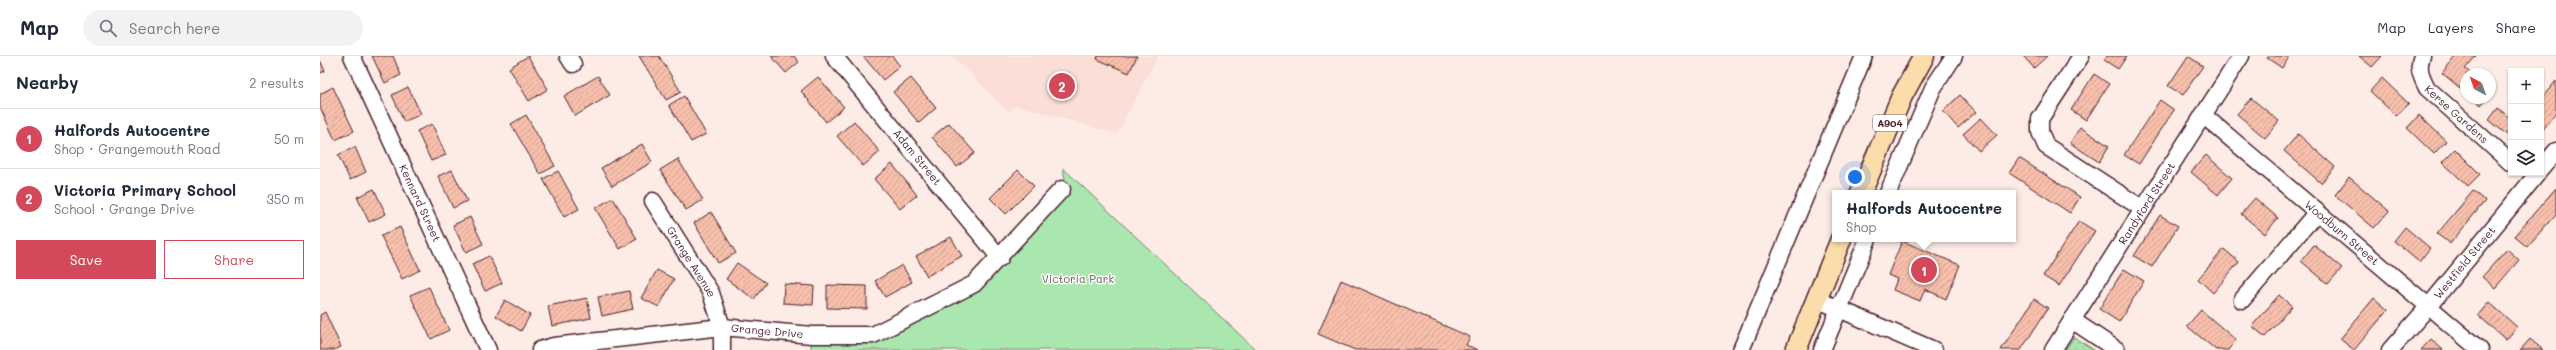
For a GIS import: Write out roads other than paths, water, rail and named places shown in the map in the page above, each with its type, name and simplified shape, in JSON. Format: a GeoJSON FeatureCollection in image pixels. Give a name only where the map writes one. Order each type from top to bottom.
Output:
{"type":"FeatureCollection","features":[{"type":"Feature","properties":{"kind":"main road","name":"A904"},"geometry":{"type":"LineString","coordinates":[[1862,190],[1902,96],[1924,56]]}},
{"type":"Feature","properties":{"kind":"main road"},"geometry":{"type":"LineString","coordinates":[[1796,350],[1841,242]]}},
{"type":"Feature","properties":{"kind":"street","name":"Kennard Street"},"geometry":{"type":"LineString","coordinates":[[352,56],[488,350]]}},
{"type":"Feature","properties":{"kind":"street","name":"Adam Street"},"geometry":{"type":"LineString","coordinates":[[834,56],[1000,258]]}},
{"type":"Feature","properties":{"kind":"street"},"geometry":{"type":"LineString","coordinates":[[1741,350],[1864,56]]}},
{"type":"Feature","properties":{"kind":"street"},"geometry":{"type":"LineString","coordinates":[[1871,170],[1891,186],[1933,88],[1954,56]]}},
{"type":"Feature","properties":{"kind":"street"},"geometry":{"type":"LineString","coordinates":[[2081,56],[2040,119],[2040,132],[2046,146],[2143,209]]}},
{"type":"Feature","properties":{"kind":"street","name":"Randyford Street"},"geometry":{"type":"LineString","coordinates":[[2053,350],[2240,56]]}},
{"type":"Feature","properties":{"kind":"street","name":"Kerse Gardens"},"geometry":{"type":"LineString","coordinates":[[2422,56],[2418,64],[2421,77],[2427,88],[2508,160]]}},
{"type":"Feature","properties":{"kind":"street","name":"Woodburn Street"},"geometry":{"type":"LineString","coordinates":[[2203,115],[2480,350]]}},
{"type":"Feature","properties":{"kind":"street","name":"Westfield Street"},"geometry":{"type":"LineString","coordinates":[[2544,163],[2556,151]]}},
{"type":"Feature","properties":{"kind":"street","name":"Westfield Street"},"geometry":{"type":"LineString","coordinates":[[2390,350],[2429,306],[2531,176]]}},
{"type":"Feature","properties":{"kind":"street","name":"Grange Drive"},"geometry":{"type":"LineString","coordinates":[[540,350],[554,346],[722,327],[812,336],[873,335],[974,284],[1000,258],[1062,189]]}},
{"type":"Feature","properties":{"kind":"street","name":"Grange Avenue"},"geometry":{"type":"LineString","coordinates":[[653,201],[711,294],[722,327],[722,350]]}},
{"type":"Feature","properties":{"kind":"street"},"geometry":{"type":"LineString","coordinates":[[2242,300],[2317,212]]}},
{"type":"Feature","properties":{"kind":"street"},"geometry":{"type":"LineString","coordinates":[[1822,350],[1838,307],[1867,242]]}},
{"type":"Feature","properties":{"kind":"street"},"geometry":{"type":"LineString","coordinates":[[1816,299],[1838,307],[1934,350]]}},
{"type":"Feature","properties":{"kind":"street"},"geometry":{"type":"LineString","coordinates":[[2072,320],[2117,350]]}},
{"type":"Feature","properties":{"kind":"place","name":"Victoria Primary School"},"geometry":{"type":"Point","coordinates":[1062,86]}},
{"type":"Feature","properties":{"kind":"place","name":"Halfords Autocentre"},"geometry":{"type":"Point","coordinates":[1924,270]}},
{"type":"Feature","properties":{"kind":"park label","name":"Victoria Park"},"geometry":{"type":"Point","coordinates":[1078,279]}}]}
